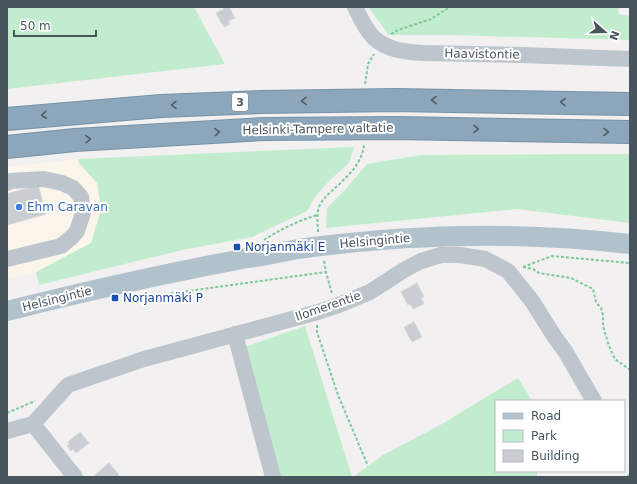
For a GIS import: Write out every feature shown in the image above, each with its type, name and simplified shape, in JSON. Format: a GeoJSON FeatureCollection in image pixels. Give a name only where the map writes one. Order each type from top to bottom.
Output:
{"type":"FeatureCollection","features":[{"type":"Feature","properties":{"kind":"highway","name":"3"},"geometry":{"type":"LineString","coordinates":[[7,119],[161,106],[262,102],[395,100],[630,104]]}},
{"type":"Feature","properties":{"kind":"highway","name":"Helsinki-Tampere valtatie"},"geometry":{"type":"LineString","coordinates":[[7,147],[75,140],[264,129],[395,128],[630,132]]}},
{"type":"Feature","properties":{"kind":"main road","name":"Helsingintie"},"geometry":{"type":"LineString","coordinates":[[7,311],[81,292],[141,279],[296,250],[347,243],[403,238],[508,236],[551,237],[630,244]]}},
{"type":"Feature","properties":{"kind":"street","name":"Haavistontie"},"geometry":{"type":"LineString","coordinates":[[354,7],[372,36],[385,40],[394,49],[407,52],[423,54],[522,55],[630,59]]}},
{"type":"Feature","properties":{"kind":"street"},"geometry":{"type":"LineString","coordinates":[[7,183],[10,181],[44,179],[62,183],[73,188],[80,197],[83,213],[78,231],[60,246],[7,259]]}},
{"type":"Feature","properties":{"kind":"street","name":"Ilomerentie"},"geometry":{"type":"LineString","coordinates":[[33,424],[68,385],[144,359],[336,306],[370,292],[421,261],[441,255],[460,255],[485,259],[508,271],[532,301],[565,351],[593,400]]}},
{"type":"Feature","properties":{"kind":"street"},"geometry":{"type":"LineString","coordinates":[[235,334],[273,477]]}},
{"type":"Feature","properties":{"kind":"street"},"geometry":{"type":"LineString","coordinates":[[7,431],[33,424],[75,477]]}},
{"type":"Feature","properties":{"kind":"path"},"geometry":{"type":"LineString","coordinates":[[364,87],[368,64],[385,40],[398,30],[431,19],[450,7]]}},
{"type":"Feature","properties":{"kind":"path"},"geometry":{"type":"LineString","coordinates":[[318,232],[317,215],[319,206],[323,199],[350,173],[362,156],[364,144]]}},
{"type":"Feature","properties":{"kind":"path"},"geometry":{"type":"LineString","coordinates":[[262,241],[278,230],[317,215]]}},
{"type":"Feature","properties":{"kind":"path"},"geometry":{"type":"LineString","coordinates":[[630,263],[552,256],[523,267],[533,269],[539,273],[571,278],[593,289],[596,302],[601,308],[603,315],[609,346],[615,359],[630,370]]}},
{"type":"Feature","properties":{"kind":"path"},"geometry":{"type":"LineString","coordinates":[[323,258],[336,306]]}},
{"type":"Feature","properties":{"kind":"path"},"geometry":{"type":"LineString","coordinates":[[130,298],[326,272]]}},
{"type":"Feature","properties":{"kind":"path"},"geometry":{"type":"LineString","coordinates":[[318,312],[317,332],[338,395],[368,466]]}},
{"type":"Feature","properties":{"kind":"path"},"geometry":{"type":"LineString","coordinates":[[627,477],[630,474]]}},
{"type":"Feature","properties":{"kind":"shaded area"},"geometry":{"type":"Polygon","coordinates":[[[78,159],[79,164],[97,183],[101,210],[91,243],[36,272],[7,278],[7,167],[78,159]]]}},
{"type":"Feature","properties":{"kind":"green space"},"geometry":{"type":"Polygon","coordinates":[[[7,7],[194,7],[225,64],[7,89],[7,7]]]}},
{"type":"Feature","properties":{"kind":"green space"},"geometry":{"type":"Polygon","coordinates":[[[368,7],[619,7],[618,14],[630,16],[630,40],[452,35],[389,35],[368,7]]]}},
{"type":"Feature","properties":{"kind":"green space"},"geometry":{"type":"Polygon","coordinates":[[[354,147],[349,163],[330,180],[315,197],[307,211],[252,237],[182,250],[39,285],[36,272],[91,243],[101,210],[97,183],[79,163],[78,159],[354,147]]]}},
{"type":"Feature","properties":{"kind":"green space"},"geometry":{"type":"Polygon","coordinates":[[[630,154],[630,223],[517,209],[326,228],[327,208],[367,164],[421,155],[630,154]]]}},
{"type":"Feature","properties":{"kind":"green space"},"geometry":{"type":"Polygon","coordinates":[[[305,326],[352,477],[280,477],[245,347],[305,326]]]}},
{"type":"Feature","properties":{"kind":"green space"},"geometry":{"type":"Polygon","coordinates":[[[518,378],[531,400],[495,400],[495,472],[537,472],[537,477],[353,477],[383,455],[442,424],[518,378]]]}},
{"type":"Feature","properties":{"kind":"building"},"geometry":{"type":"Polygon","coordinates":[[[223,7],[229,7],[235,18],[228,21],[230,24],[224,27],[216,13],[224,9],[223,7]]]}},
{"type":"Feature","properties":{"kind":"building"},"geometry":{"type":"Polygon","coordinates":[[[38,185],[46,214],[7,225],[7,194],[38,185]]]}},
{"type":"Feature","properties":{"kind":"building"},"geometry":{"type":"Polygon","coordinates":[[[417,283],[424,297],[421,298],[424,304],[413,309],[410,304],[408,305],[401,292],[417,283]]]}},
{"type":"Feature","properties":{"kind":"building"},"geometry":{"type":"Polygon","coordinates":[[[414,322],[422,337],[412,342],[404,327],[414,322]]]}},
{"type":"Feature","properties":{"kind":"building"},"geometry":{"type":"Polygon","coordinates":[[[80,432],[89,443],[76,453],[73,449],[71,451],[67,446],[69,444],[68,442],[80,432]]]}},
{"type":"Feature","properties":{"kind":"building"},"geometry":{"type":"Polygon","coordinates":[[[109,463],[119,475],[116,477],[96,477],[95,475],[109,463]]]}},
{"type":"Feature","properties":{"kind":"place","name":"Ehm Caravan"},"geometry":{"type":"Point","coordinates":[19,207]}},
{"type":"Feature","properties":{"kind":"place","name":"Norjanmäki E"},"geometry":{"type":"Point","coordinates":[237,247]}},
{"type":"Feature","properties":{"kind":"place","name":"Norjanmäki P"},"geometry":{"type":"Point","coordinates":[115,298]}}]}
